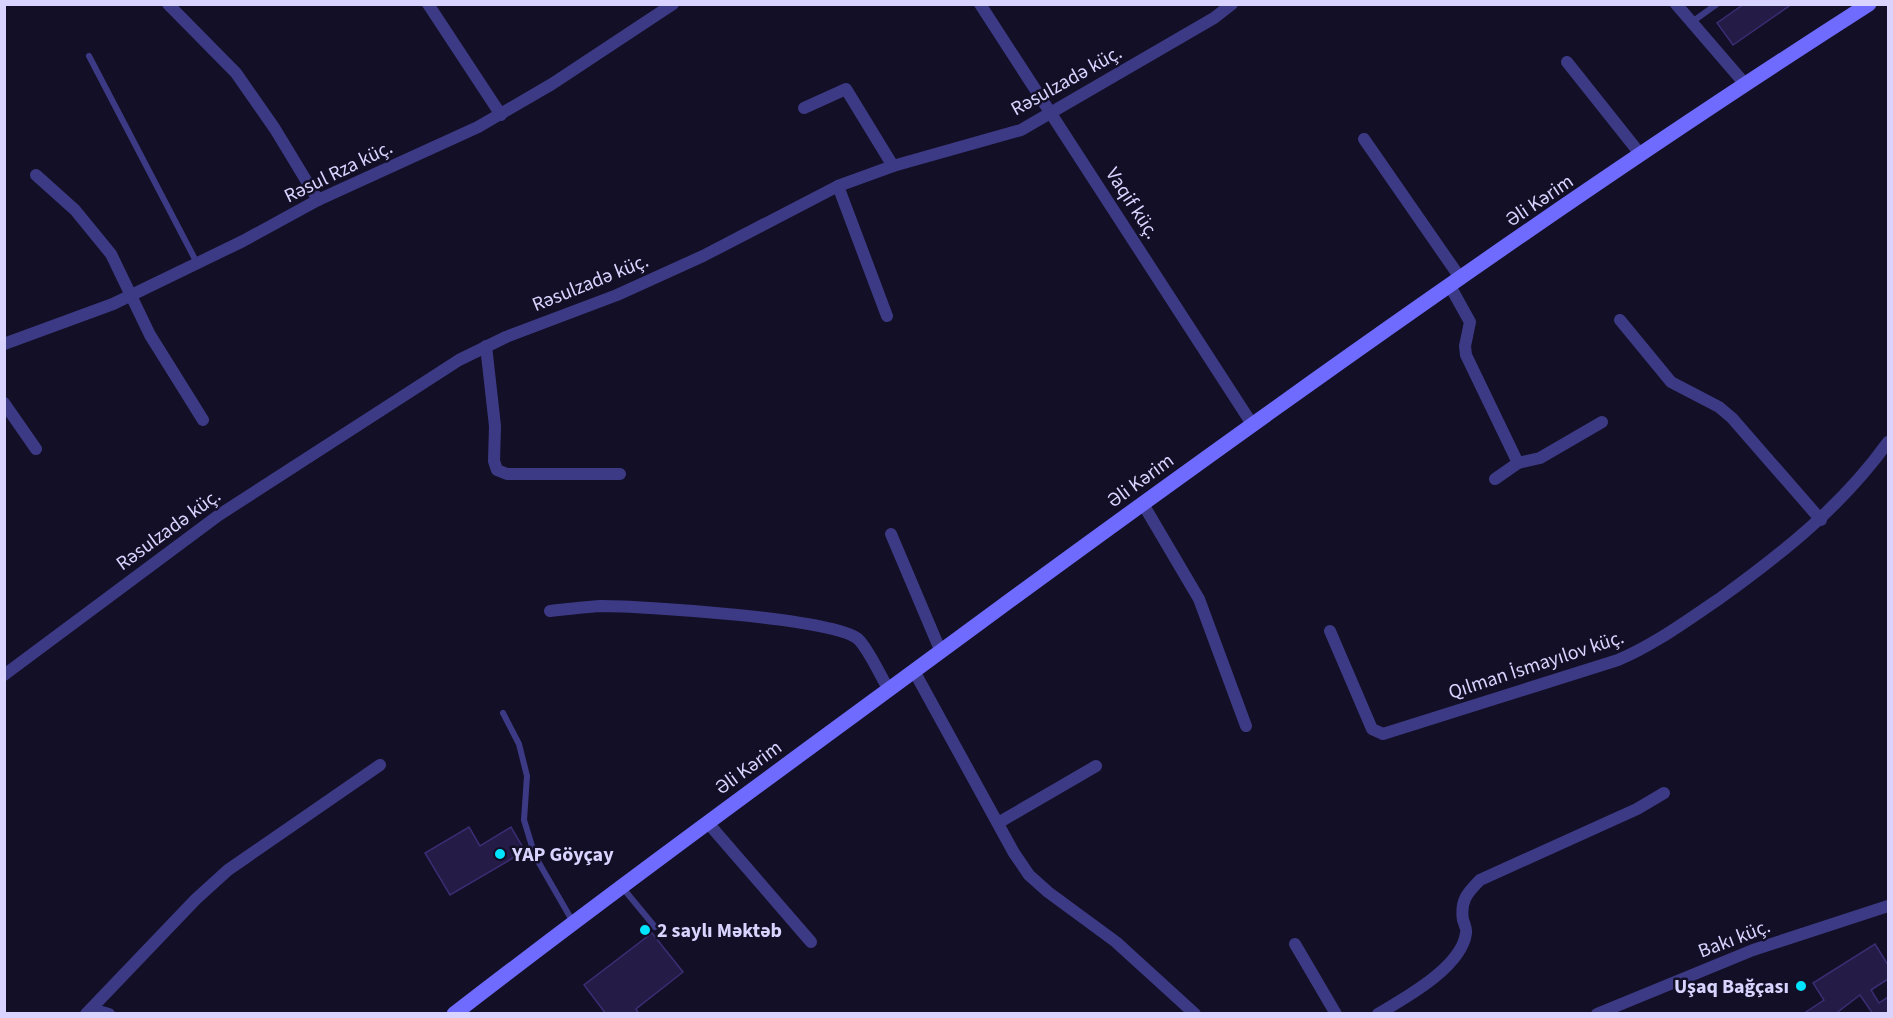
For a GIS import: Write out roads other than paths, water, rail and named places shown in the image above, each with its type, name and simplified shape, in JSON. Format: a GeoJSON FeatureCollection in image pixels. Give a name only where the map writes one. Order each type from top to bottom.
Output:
{"type":"FeatureCollection","features":[{"type":"Feature","properties":{"kind":"main road","name":"Əli Kərim"},"geometry":{"type":"LineString","coordinates":[[454,1014],[573,922],[1252,424],[1745,84],[1869,4]]}},
{"type":"Feature","properties":{"kind":"street"},"geometry":{"type":"LineString","coordinates":[[168,4],[236,73],[318,200]]}},
{"type":"Feature","properties":{"kind":"street"},"geometry":{"type":"LineString","coordinates":[[428,4],[501,115]]}},
{"type":"Feature","properties":{"kind":"street","name":"Rəsul Rza küç."},"geometry":{"type":"LineString","coordinates":[[4,344],[132,295],[318,200],[501,115],[673,4]]}},
{"type":"Feature","properties":{"kind":"street","name":"Vaqif küç."},"geometry":{"type":"LineString","coordinates":[[980,4],[1252,424]]}},
{"type":"Feature","properties":{"kind":"street","name":"Rəsulzadə küç."},"geometry":{"type":"LineString","coordinates":[[4,675],[219,515],[459,360],[486,346],[617,295],[703,256],[838,186],[893,166],[1021,130],[1214,18],[1232,4]]}},
{"type":"Feature","properties":{"kind":"street"},"geometry":{"type":"LineString","coordinates":[[1676,4],[1745,84]]}},
{"type":"Feature","properties":{"kind":"street"},"geometry":{"type":"LineString","coordinates":[[1567,62],[1641,155]]}},
{"type":"Feature","properties":{"kind":"street"},"geometry":{"type":"LineString","coordinates":[[804,108],[846,89],[893,166]]}},
{"type":"Feature","properties":{"kind":"street"},"geometry":{"type":"LineString","coordinates":[[1364,139],[1456,282],[1470,322],[1465,346],[1466,355],[1518,463]]}},
{"type":"Feature","properties":{"kind":"street"},"geometry":{"type":"LineString","coordinates":[[36,175],[75,210],[111,254],[150,335],[203,420]]}},
{"type":"Feature","properties":{"kind":"street"},"geometry":{"type":"LineString","coordinates":[[838,186],[887,316]]}},
{"type":"Feature","properties":{"kind":"street"},"geometry":{"type":"LineString","coordinates":[[1620,320],[1671,382],[1719,407],[1732,418],[1821,520]]}},
{"type":"Feature","properties":{"kind":"street"},"geometry":{"type":"LineString","coordinates":[[486,346],[495,426],[494,461],[497,470],[507,474],[620,474]]}},
{"type":"Feature","properties":{"kind":"street"},"geometry":{"type":"LineString","coordinates":[[4,403],[36,449]]}},
{"type":"Feature","properties":{"kind":"street"},"geometry":{"type":"LineString","coordinates":[[1495,479],[1518,463],[1540,458],[1602,422]]}},
{"type":"Feature","properties":{"kind":"street","name":"Qılman İsmayılov küç."},"geometry":{"type":"LineString","coordinates":[[1330,631],[1372,729],[1383,734],[1618,660],[1643,650],[1764,567],[1821,520],[1868,470],[1888,442]]}},
{"type":"Feature","properties":{"kind":"street"},"geometry":{"type":"LineString","coordinates":[[1143,504],[1199,599],[1246,726]]}},
{"type":"Feature","properties":{"kind":"street"},"geometry":{"type":"LineString","coordinates":[[891,534],[941,652]]}},
{"type":"Feature","properties":{"kind":"street"},"geometry":{"type":"LineString","coordinates":[[550,611],[598,606],[655,608],[813,625],[844,632],[859,640],[889,690]]}},
{"type":"Feature","properties":{"kind":"street"},"geometry":{"type":"LineString","coordinates":[[914,671],[1029,875],[1116,942],[1195,1014]]}},
{"type":"Feature","properties":{"kind":"street"},"geometry":{"type":"LineString","coordinates":[[88,1011],[196,899],[228,870],[380,765]]}},
{"type":"Feature","properties":{"kind":"street"},"geometry":{"type":"LineString","coordinates":[[998,823],[1096,766]]}},
{"type":"Feature","properties":{"kind":"street"},"geometry":{"type":"LineString","coordinates":[[1378,1014],[1438,974],[1456,954],[1466,933],[1461,907],[1466,893],[1480,880],[1637,809],[1664,793]]}},
{"type":"Feature","properties":{"kind":"street"},"geometry":{"type":"LineString","coordinates":[[708,823],[811,942]]}},
{"type":"Feature","properties":{"kind":"street","name":"Bakı küç."},"geometry":{"type":"LineString","coordinates":[[1597,1014],[1622,1010],[1753,950],[1888,906]]}},
{"type":"Feature","properties":{"kind":"street"},"geometry":{"type":"LineString","coordinates":[[1295,944],[1336,1014]]}},
{"type":"Feature","properties":{"kind":"street"},"geometry":{"type":"LineString","coordinates":[[88,1011],[109,1014]]}},
{"type":"Feature","properties":{"kind":"lane"},"geometry":{"type":"LineString","coordinates":[[1692,23],[1717,4]]}},
{"type":"Feature","properties":{"kind":"lane"},"geometry":{"type":"LineString","coordinates":[[89,56],[198,263]]}},
{"type":"Feature","properties":{"kind":"lane"},"geometry":{"type":"LineString","coordinates":[[503,713],[519,744],[527,776],[524,820],[535,856],[573,922]]}},
{"type":"Feature","properties":{"kind":"lane"},"geometry":{"type":"LineString","coordinates":[[622,886],[655,927]]}},
{"type":"Feature","properties":{"kind":"place","name":"YAP Göyçay"},"geometry":{"type":"Point","coordinates":[500,854]}},
{"type":"Feature","properties":{"kind":"place","name":"2 saylı Məktəb"},"geometry":{"type":"Point","coordinates":[645,930]}},
{"type":"Feature","properties":{"kind":"place","name":"Uşaq Bağçası"},"geometry":{"type":"Point","coordinates":[1801,986]}}]}
